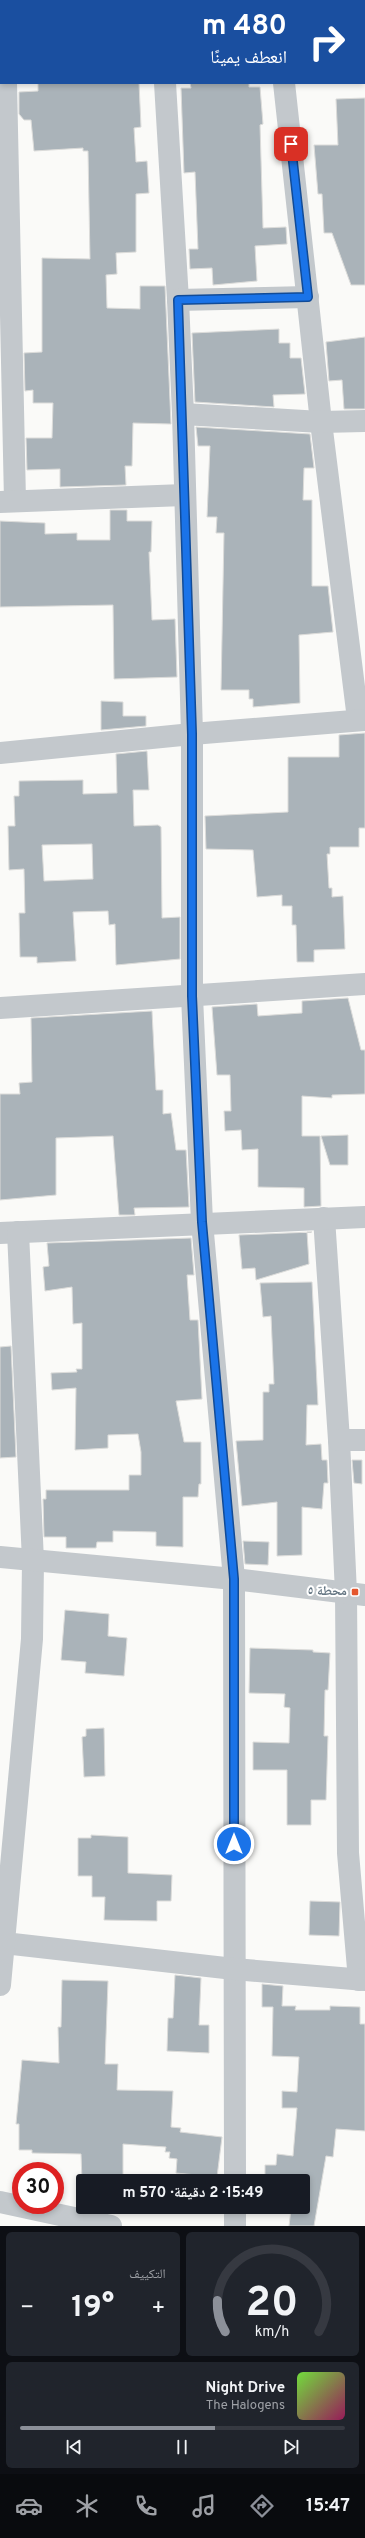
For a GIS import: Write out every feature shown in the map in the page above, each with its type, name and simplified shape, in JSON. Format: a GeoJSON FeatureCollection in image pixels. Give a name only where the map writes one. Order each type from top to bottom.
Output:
{"type":"FeatureCollection","features":[{"type":"Feature","properties":{"kind":"street"},"geometry":{"type":"LineString","coordinates":[[6,84],[5,236],[7,501],[184,495]]}},
{"type":"Feature","properties":{"kind":"street"},"geometry":{"type":"LineString","coordinates":[[165,84],[178,300],[182,414],[192,734],[192,996],[202,1222],[234,1579],[235,2174]]}},
{"type":"Feature","properties":{"kind":"street"},"geometry":{"type":"LineString","coordinates":[[0,753],[192,734],[362,720],[321,422],[284,84]]}},
{"type":"Feature","properties":{"kind":"street"},"geometry":{"type":"LineString","coordinates":[[178,300],[308,297]]}},
{"type":"Feature","properties":{"kind":"street"},"geometry":{"type":"LineString","coordinates":[[182,414],[321,422],[365,421]]}},
{"type":"Feature","properties":{"kind":"street"},"geometry":{"type":"LineString","coordinates":[[0,1008],[365,984]]}},
{"type":"Feature","properties":{"kind":"street"},"geometry":{"type":"LineString","coordinates":[[0,1985],[32,1639],[33,1561],[9,1232],[202,1222],[365,1217]]}},
{"type":"Feature","properties":{"kind":"street"},"geometry":{"type":"LineString","coordinates":[[4,1943],[234,1969],[362,1980],[348,1853],[355,1594],[339,1440],[324,1218]]}},
{"type":"Feature","properties":{"kind":"street"},"geometry":{"type":"LineString","coordinates":[[339,1440],[365,1440]]}},
{"type":"Feature","properties":{"kind":"street"},"geometry":{"type":"LineString","coordinates":[[0,1558],[234,1579],[355,1594]]}},
{"type":"Feature","properties":{"kind":"street"},"geometry":{"type":"LineString","coordinates":[[0,2202],[111,2226]]}},
{"type":"Feature","properties":{"kind":"street"},"geometry":{"type":"LineString","coordinates":[[235,2214],[235,2226]]}},
{"type":"Feature","properties":{"kind":"building"},"geometry":{"type":"Polygon","coordinates":[[[38,84],[139,84],[141,127],[134,128],[136,162],[147,161],[149,193],[136,194],[136,252],[116,253],[117,274],[106,275],[107,308],[140,309],[140,286],[165,286],[171,424],[133,423],[132,466],[125,466],[126,485],[60,487],[60,469],[27,470],[26,438],[52,438],[53,403],[33,403],[33,390],[25,391],[24,353],[42,352],[42,258],[90,259],[88,151],[83,151],[83,148],[34,151],[31,120],[24,120],[19,114],[19,92],[38,91],[38,84]]]}},
{"type":"Feature","properties":{"kind":"building"},"geometry":{"type":"Polygon","coordinates":[[[190,84],[249,84],[249,87],[260,87],[263,124],[260,125],[263,228],[286,227],[287,244],[255,246],[257,281],[213,285],[212,268],[190,269],[189,249],[198,249],[195,172],[184,173],[181,88],[191,88],[190,84]]]}},
{"type":"Feature","properties":{"kind":"building"},"geometry":{"type":"Polygon","coordinates":[[[365,98],[365,285],[351,285],[332,233],[324,233],[322,194],[318,194],[314,145],[338,145],[336,99],[365,98]]]}},
{"type":"Feature","properties":{"kind":"building"},"geometry":{"type":"Polygon","coordinates":[[[279,329],[279,343],[290,343],[290,358],[301,358],[305,394],[273,395],[274,407],[195,402],[192,333],[279,329]]]}},
{"type":"Feature","properties":{"kind":"building"},"geometry":{"type":"Polygon","coordinates":[[[365,337],[365,409],[344,409],[342,380],[329,381],[326,342],[365,337]]]}},
{"type":"Feature","properties":{"kind":"building"},"geometry":{"type":"Polygon","coordinates":[[[196,427],[310,434],[314,468],[304,468],[303,500],[312,500],[312,586],[328,586],[333,632],[299,635],[300,703],[253,707],[253,699],[249,699],[249,690],[221,690],[224,533],[216,533],[217,517],[207,517],[210,446],[198,446],[196,427]]]}},
{"type":"Feature","properties":{"kind":"building"},"geometry":{"type":"Polygon","coordinates":[[[110,510],[127,510],[127,521],[152,521],[151,552],[149,552],[152,620],[175,619],[177,677],[114,679],[113,605],[0,607],[0,521],[45,523],[45,534],[77,533],[77,540],[110,540],[110,510]]]}},
{"type":"Feature","properties":{"kind":"building"},"geometry":{"type":"Polygon","coordinates":[[[101,701],[123,702],[123,716],[146,716],[146,726],[101,730],[101,701]]]}},
{"type":"Feature","properties":{"kind":"building"},"geometry":{"type":"Polygon","coordinates":[[[365,733],[365,828],[359,828],[359,847],[330,847],[330,854],[327,854],[329,888],[332,888],[332,897],[343,896],[345,949],[314,950],[314,962],[297,962],[296,925],[292,925],[292,906],[282,906],[282,895],[257,897],[253,850],[206,849],[205,816],[288,812],[288,757],[339,757],[339,735],[365,733]]]}},
{"type":"Feature","properties":{"kind":"building"},"geometry":{"type":"Polygon","coordinates":[[[147,751],[149,790],[133,790],[134,826],[158,825],[161,827],[162,918],[180,917],[180,959],[116,965],[115,924],[109,925],[108,911],[73,912],[76,961],[37,963],[37,957],[20,957],[19,913],[25,913],[24,869],[9,870],[8,826],[15,826],[14,796],[19,796],[19,781],[83,780],[83,794],[117,793],[116,754],[147,751]],[[92,844],[42,845],[44,881],[93,879],[92,844]]]}},
{"type":"Feature","properties":{"kind":"building"},"geometry":{"type":"Polygon","coordinates":[[[348,998],[361,1050],[365,1050],[365,1094],[332,1095],[332,1098],[302,1096],[302,1136],[320,1136],[321,1206],[304,1207],[304,1188],[258,1187],[258,1149],[242,1150],[241,1130],[225,1131],[224,1111],[231,1111],[230,1075],[217,1075],[212,1007],[257,1004],[258,1016],[302,1013],[302,1001],[348,998]]]}},
{"type":"Feature","properties":{"kind":"building"},"geometry":{"type":"Polygon","coordinates":[[[152,1011],[156,1090],[163,1090],[163,1114],[171,1113],[176,1150],[186,1150],[189,1207],[134,1208],[135,1215],[119,1215],[113,1136],[56,1138],[56,1195],[0,1200],[0,1094],[20,1094],[19,1083],[32,1082],[31,1018],[152,1011]]]}},
{"type":"Feature","properties":{"kind":"building"},"geometry":{"type":"Polygon","coordinates":[[[348,1135],[348,1165],[330,1165],[321,1136],[348,1135]]]}},
{"type":"Feature","properties":{"kind":"building"},"geometry":{"type":"Polygon","coordinates":[[[307,1232],[309,1264],[256,1280],[255,1268],[242,1269],[239,1235],[307,1232]]]}},
{"type":"Feature","properties":{"kind":"building"},"geometry":{"type":"Polygon","coordinates":[[[191,1238],[194,1275],[187,1275],[190,1320],[198,1320],[202,1399],[176,1401],[184,1442],[201,1442],[201,1484],[199,1484],[198,1497],[183,1497],[183,1547],[156,1546],[156,1532],[113,1531],[113,1542],[97,1542],[96,1548],[66,1548],[66,1537],[44,1537],[43,1499],[46,1499],[46,1490],[129,1490],[129,1475],[141,1475],[141,1452],[138,1434],[108,1435],[108,1448],[75,1450],[76,1388],[52,1390],[51,1373],[77,1372],[76,1369],[82,1369],[82,1323],[73,1324],[72,1287],[45,1291],[43,1267],[49,1266],[47,1243],[191,1238]]]}},
{"type":"Feature","properties":{"kind":"building"},"geometry":{"type":"Polygon","coordinates":[[[312,1282],[318,1405],[307,1405],[306,1445],[321,1444],[322,1460],[327,1460],[328,1483],[324,1483],[322,1509],[302,1507],[302,1555],[277,1556],[277,1502],[242,1506],[236,1441],[263,1440],[263,1392],[269,1392],[269,1384],[274,1384],[271,1316],[263,1317],[260,1283],[312,1282]]]}},
{"type":"Feature","properties":{"kind":"building"},"geometry":{"type":"Polygon","coordinates":[[[11,1346],[16,1457],[0,1458],[0,1347],[11,1346]]]}},
{"type":"Feature","properties":{"kind":"building"},"geometry":{"type":"Polygon","coordinates":[[[352,1460],[362,1460],[362,1484],[354,1483],[352,1460]]]}},
{"type":"Feature","properties":{"kind":"building"},"geometry":{"type":"Polygon","coordinates":[[[243,1541],[269,1542],[268,1565],[245,1564],[243,1541]]]}},
{"type":"Feature","properties":{"kind":"building"},"geometry":{"type":"Polygon","coordinates":[[[65,1610],[109,1614],[108,1636],[127,1638],[124,1676],[85,1673],[86,1662],[61,1660],[65,1610]]]}},
{"type":"Feature","properties":{"kind":"building"},"geometry":{"type":"Polygon","coordinates":[[[250,1648],[313,1650],[313,1652],[330,1653],[328,1690],[325,1690],[324,1736],[328,1736],[326,1800],[311,1800],[311,1825],[287,1825],[287,1770],[253,1770],[253,1742],[289,1743],[290,1708],[284,1707],[285,1694],[249,1693],[250,1648]]]}},
{"type":"Feature","properties":{"kind":"building"},"geometry":{"type":"Polygon","coordinates":[[[104,1728],[105,1776],[84,1777],[82,1737],[86,1736],[86,1729],[104,1728]]]}},
{"type":"Feature","properties":{"kind":"building"},"geometry":{"type":"Polygon","coordinates":[[[91,1835],[128,1837],[128,1873],[172,1875],[171,1901],[157,1901],[157,1921],[104,1920],[105,1897],[92,1897],[92,1876],[78,1876],[78,1838],[91,1838],[91,1835]]]}},
{"type":"Feature","properties":{"kind":"building"},"geometry":{"type":"Polygon","coordinates":[[[310,1901],[340,1902],[339,1936],[309,1935],[310,1901]]]}},
{"type":"Feature","properties":{"kind":"building"},"geometry":{"type":"Polygon","coordinates":[[[175,1975],[201,1978],[199,2025],[209,2025],[209,2053],[167,2051],[168,2018],[173,2018],[175,1975]]]}},
{"type":"Feature","properties":{"kind":"building"},"geometry":{"type":"Polygon","coordinates":[[[62,1980],[108,1981],[105,2064],[118,2064],[117,2090],[173,2091],[171,2127],[181,2128],[180,2132],[222,2137],[217,2174],[176,2173],[177,2159],[169,2158],[170,2152],[165,2152],[166,2147],[123,2144],[123,2174],[82,2174],[81,2154],[32,2153],[32,2150],[19,2150],[19,2124],[16,2124],[22,2060],[59,2063],[58,2027],[61,2027],[62,1980]]]}},
{"type":"Feature","properties":{"kind":"building"},"geometry":{"type":"Polygon","coordinates":[[[262,1984],[283,1986],[282,2006],[296,2006],[295,2010],[330,2010],[330,2006],[360,2007],[360,2024],[365,2024],[365,2131],[336,2129],[333,2157],[326,2156],[314,2226],[289,2226],[290,2214],[310,2214],[310,2174],[265,2174],[265,2165],[276,2165],[277,2154],[293,2156],[297,2108],[282,2108],[282,2091],[297,2092],[299,2057],[272,2056],[273,2007],[262,2007],[262,1984]]]}},
{"type":"Feature","properties":{"kind":"place","name":"محطة ٥"},"geometry":{"type":"Point","coordinates":[355,1592]}},
{"type":"Feature","properties":{"kind":"route"},"geometry":{"type":"LineString","coordinates":[[234,1844],[234,1579],[202,1222],[192,996],[192,734],[178,300],[308,297],[291,144]]}}]}
